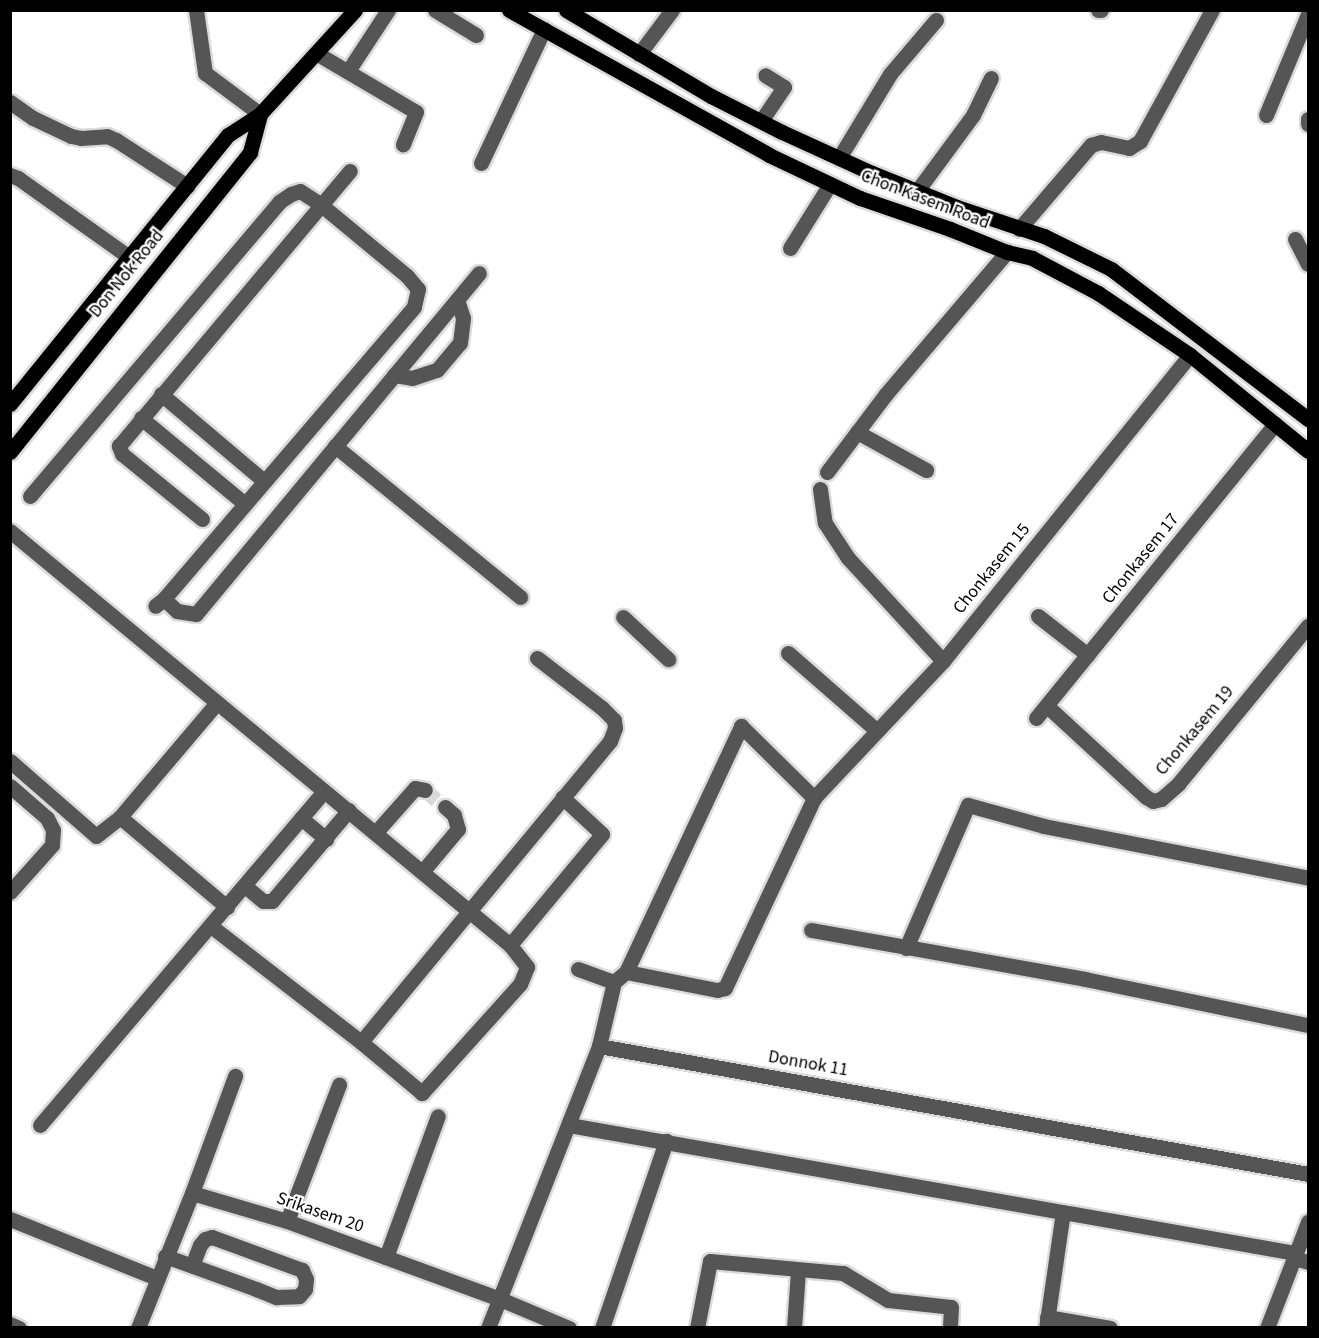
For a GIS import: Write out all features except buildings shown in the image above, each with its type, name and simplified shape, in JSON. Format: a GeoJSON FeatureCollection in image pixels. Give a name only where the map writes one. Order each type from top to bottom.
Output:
{"type":"FeatureCollection","features":[{"type":"Feature","properties":{"kind":"main road","name":"Don Nok Road"},"geometry":{"type":"LineString","coordinates":[[10,404],[228,135],[260,114],[355,10]]}},
{"type":"Feature","properties":{"kind":"main road","name":"Chon Kasem Road"},"geometry":{"type":"LineString","coordinates":[[509,10],[769,155],[860,198],[950,229],[1007,252],[1032,258],[1098,293],[1190,355],[1308,451]]}},
{"type":"Feature","properties":{"kind":"main road","name":"Chon Kasem Road"},"geometry":{"type":"LineString","coordinates":[[566,10],[639,54],[761,121],[839,158],[917,191],[1019,230],[1044,236],[1111,269],[1307,414]]}},
{"type":"Feature","properties":{"kind":"main road","name":"Don Nok Road"},"geometry":{"type":"LineString","coordinates":[[10,452],[250,152],[260,114]]}},
{"type":"Feature","properties":{"kind":"street"},"geometry":{"type":"LineString","coordinates":[[196,10],[205,73],[260,114]]}},
{"type":"Feature","properties":{"kind":"street"},"geometry":{"type":"LineString","coordinates":[[348,71],[388,10]]}},
{"type":"Feature","properties":{"kind":"street"},"geometry":{"type":"LineString","coordinates":[[435,10],[476,35]]}},
{"type":"Feature","properties":{"kind":"street"},"geometry":{"type":"LineString","coordinates":[[639,54],[672,10]]}},
{"type":"Feature","properties":{"kind":"street"},"geometry":{"type":"LineString","coordinates":[[1019,230],[1091,145],[1101,142],[1130,148],[1140,141],[1212,10]]}},
{"type":"Feature","properties":{"kind":"street"},"geometry":{"type":"LineString","coordinates":[[1266,116],[1308,14],[1301,10]]}},
{"type":"Feature","properties":{"kind":"street"},"geometry":{"type":"LineString","coordinates":[[839,158],[890,74],[936,20]]}},
{"type":"Feature","properties":{"kind":"street"},"geometry":{"type":"LineString","coordinates":[[481,163],[544,29]]}},
{"type":"Feature","properties":{"kind":"street"},"geometry":{"type":"LineString","coordinates":[[316,53],[416,112],[403,145]]}},
{"type":"Feature","properties":{"kind":"street"},"geometry":{"type":"LineString","coordinates":[[761,121],[784,87],[765,75]]}},
{"type":"Feature","properties":{"kind":"street"},"geometry":{"type":"LineString","coordinates":[[917,191],[973,115],[991,78]]}},
{"type":"Feature","properties":{"kind":"street"},"geometry":{"type":"LineString","coordinates":[[10,102],[33,118],[71,136],[81,138],[107,136],[116,140],[187,186]]}},
{"type":"Feature","properties":{"kind":"street"},"geometry":{"type":"LineString","coordinates":[[1308,119],[1308,124]]}},
{"type":"Feature","properties":{"kind":"street"},"geometry":{"type":"LineString","coordinates":[[202,519],[122,454],[119,446],[350,171]]}},
{"type":"Feature","properties":{"kind":"street"},"geometry":{"type":"LineString","coordinates":[[10,175],[18,178],[129,257]]}},
{"type":"Feature","properties":{"kind":"street"},"geometry":{"type":"LineString","coordinates":[[789,248],[830,184]]}},
{"type":"Feature","properties":{"kind":"street"},"geometry":{"type":"LineString","coordinates":[[30,496],[279,202],[300,191],[320,204],[407,276],[418,289],[414,307],[160,603],[177,611],[196,614],[479,273]]}},
{"type":"Feature","properties":{"kind":"street"},"geometry":{"type":"LineString","coordinates":[[1295,239],[1308,264]]}},
{"type":"Feature","properties":{"kind":"street"},"geometry":{"type":"LineString","coordinates":[[827,472],[886,394],[1007,252]]}},
{"type":"Feature","properties":{"kind":"street"},"geometry":{"type":"LineString","coordinates":[[394,375],[412,378],[437,369],[460,343],[463,318],[457,300]]}},
{"type":"Feature","properties":{"kind":"street","name":"Chonkasem 15"},"geometry":{"type":"LineString","coordinates":[[620,977],[717,990],[726,988],[814,798],[943,661],[1190,355]]}},
{"type":"Feature","properties":{"kind":"street"},"geometry":{"type":"LineString","coordinates":[[161,394],[264,481]]}},
{"type":"Feature","properties":{"kind":"street"},"geometry":{"type":"LineString","coordinates":[[141,418],[245,504]]}},
{"type":"Feature","properties":{"kind":"street","name":"Chonkasem 17"},"geometry":{"type":"LineString","coordinates":[[1036,718],[1275,424]]}},
{"type":"Feature","properties":{"kind":"street"},"geometry":{"type":"LineString","coordinates":[[857,432],[926,470]]}},
{"type":"Feature","properties":{"kind":"street"},"geometry":{"type":"LineString","coordinates":[[335,446],[520,597]]}},
{"type":"Feature","properties":{"kind":"street"},"geometry":{"type":"LineString","coordinates":[[820,489],[825,523],[848,558],[943,661]]}},
{"type":"Feature","properties":{"kind":"street"},"geometry":{"type":"LineString","coordinates":[[10,531],[216,704],[350,810],[510,945],[527,967],[520,984],[423,1093],[211,926]]}},
{"type":"Feature","properties":{"kind":"street"},"geometry":{"type":"LineString","coordinates":[[1038,616],[1088,655]]}},
{"type":"Feature","properties":{"kind":"street"},"geometry":{"type":"LineString","coordinates":[[623,617],[668,659]]}},
{"type":"Feature","properties":{"kind":"street","name":"Chonkasem 19"},"geometry":{"type":"LineString","coordinates":[[1047,706],[1146,797],[1153,801],[1161,799],[1178,784],[1308,626]]}},
{"type":"Feature","properties":{"kind":"street"},"geometry":{"type":"LineString","coordinates":[[788,653],[877,731]]}},
{"type":"Feature","properties":{"kind":"street"},"geometry":{"type":"LineString","coordinates":[[361,1042],[467,911],[610,741],[615,728],[614,720],[602,708],[537,658]]}},
{"type":"Feature","properties":{"kind":"street"},"geometry":{"type":"LineString","coordinates":[[10,761],[96,836],[120,817],[216,704]]}},
{"type":"Feature","properties":{"kind":"street"},"geometry":{"type":"LineString","coordinates":[[488,1328],[599,1046],[620,977],[741,726],[814,798]]}},
{"type":"Feature","properties":{"kind":"street"},"geometry":{"type":"LineString","coordinates":[[10,786],[47,818],[53,830],[52,845],[10,892]]}},
{"type":"Feature","properties":{"kind":"street"},"geometry":{"type":"LineString","coordinates":[[376,832],[415,788],[425,790]]}},
{"type":"Feature","properties":{"kind":"street"},"geometry":{"type":"LineString","coordinates":[[40,1125],[324,791]]}},
{"type":"Feature","properties":{"kind":"street"},"geometry":{"type":"LineString","coordinates":[[510,945],[602,834],[562,797]]}},
{"type":"Feature","properties":{"kind":"street"},"geometry":{"type":"LineString","coordinates":[[906,948],[968,806],[1066,831],[1308,878]]}},
{"type":"Feature","properties":{"kind":"street"},"geometry":{"type":"LineString","coordinates":[[422,872],[458,829],[454,815],[445,807]]}},
{"type":"Feature","properties":{"kind":"street"},"geometry":{"type":"LineString","coordinates":[[245,886],[263,901],[272,901],[350,810]]}},
{"type":"Feature","properties":{"kind":"street"},"geometry":{"type":"LineString","coordinates":[[120,817],[227,907]]}},
{"type":"Feature","properties":{"kind":"street"},"geometry":{"type":"LineString","coordinates":[[301,818],[326,839]]}},
{"type":"Feature","properties":{"kind":"street"},"geometry":{"type":"LineString","coordinates":[[811,930],[1085,979],[1308,1025]]}},
{"type":"Feature","properties":{"kind":"street"},"geometry":{"type":"LineString","coordinates":[[578,969],[620,977]]}},
{"type":"Feature","properties":{"kind":"street","name":"Donnok 11"},"geometry":{"type":"LineString","coordinates":[[599,1046],[1308,1174]]}},
{"type":"Feature","properties":{"kind":"street"},"geometry":{"type":"LineString","coordinates":[[138,1328],[192,1193],[235,1076]]}},
{"type":"Feature","properties":{"kind":"street"},"geometry":{"type":"LineString","coordinates":[[287,1221],[339,1085]]}},
{"type":"Feature","properties":{"kind":"street"},"geometry":{"type":"LineString","coordinates":[[386,1257],[438,1116]]}},
{"type":"Feature","properties":{"kind":"street"},"geometry":{"type":"LineString","coordinates":[[569,1125],[1063,1212],[1299,1258]]}},
{"type":"Feature","properties":{"kind":"street"},"geometry":{"type":"LineString","coordinates":[[602,1328],[666,1141]]}},
{"type":"Feature","properties":{"kind":"street","name":"Srikasem 20"},"geometry":{"type":"LineString","coordinates":[[192,1193],[287,1221],[500,1299],[569,1328]]}},
{"type":"Feature","properties":{"kind":"street"},"geometry":{"type":"LineString","coordinates":[[1063,1212],[1046,1322],[1110,1328]]}},
{"type":"Feature","properties":{"kind":"street"},"geometry":{"type":"LineString","coordinates":[[10,1219],[157,1278]]}},
{"type":"Feature","properties":{"kind":"street"},"geometry":{"type":"LineString","coordinates":[[1268,1328],[1299,1258],[1308,1222]]}},
{"type":"Feature","properties":{"kind":"street"},"geometry":{"type":"LineString","coordinates":[[165,1256],[192,1266],[276,1297],[299,1296],[305,1289],[306,1279],[302,1269],[212,1237],[205,1239],[200,1245],[192,1266]]}},
{"type":"Feature","properties":{"kind":"street"},"geometry":{"type":"LineString","coordinates":[[697,1328],[710,1261],[798,1271],[843,1273],[888,1300],[951,1307],[950,1328]]}},
{"type":"Feature","properties":{"kind":"street"},"geometry":{"type":"LineString","coordinates":[[794,1328],[798,1271]]}},
{"type":"Feature","properties":{"kind":"street"},"geometry":{"type":"LineString","coordinates":[[10,1324],[20,1328]]}},
{"type":"Feature","properties":{"kind":"tunnel"},"geometry":{"type":"LineString","coordinates":[[425,790],[445,807]]}}]}
